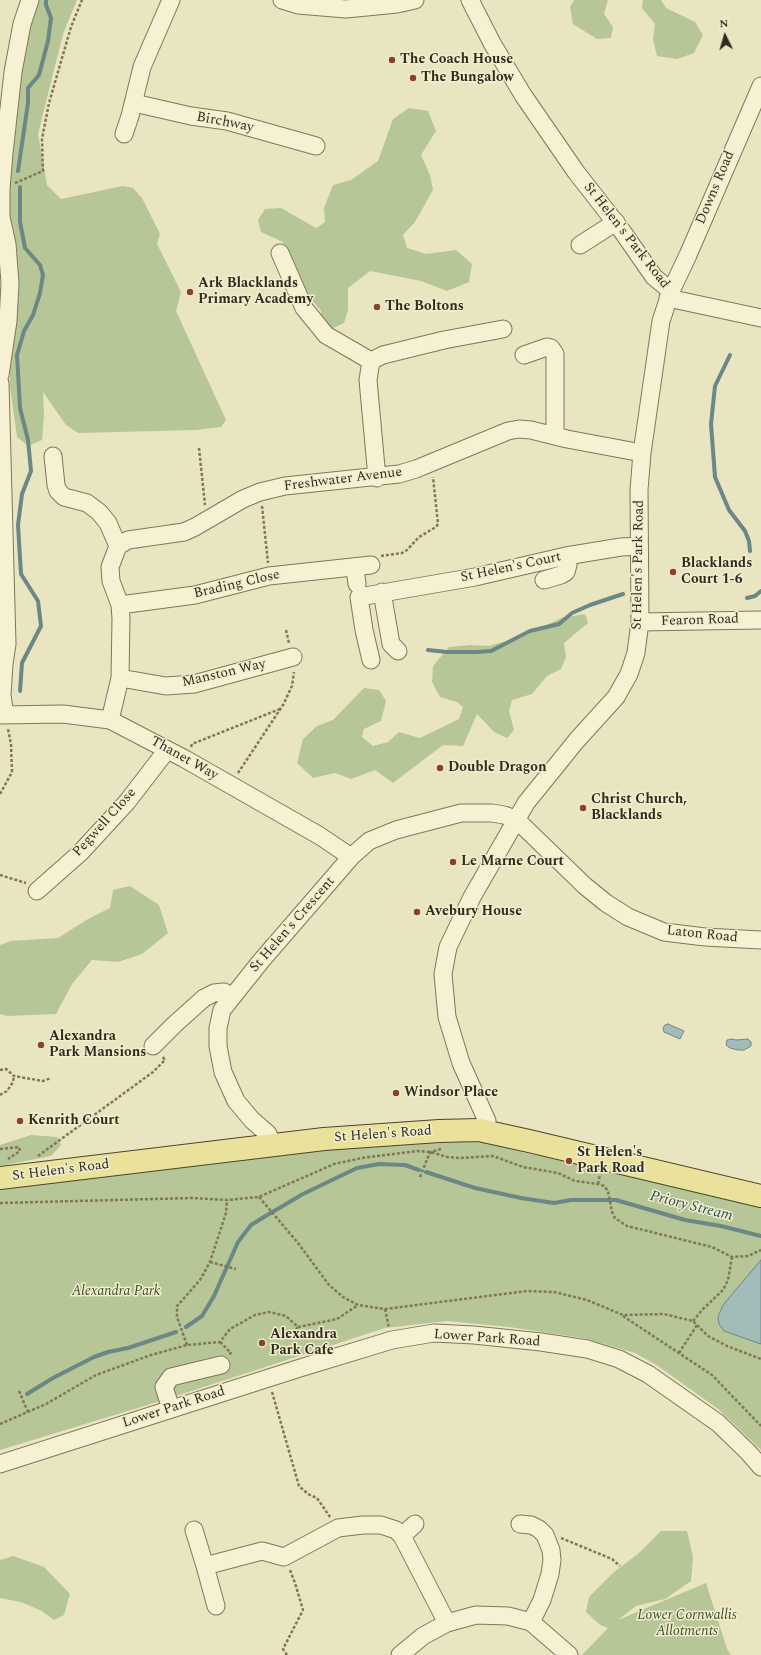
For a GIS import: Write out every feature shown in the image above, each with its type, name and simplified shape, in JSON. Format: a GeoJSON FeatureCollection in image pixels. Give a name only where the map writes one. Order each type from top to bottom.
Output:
{"type":"FeatureCollection","features":[{"type":"Feature","properties":{"kind":"main road","name":"St Helen's Road"},"geometry":{"type":"LineString","coordinates":[[3,1169],[273,1146],[324,1139],[385,1134],[479,1130],[761,1196]]}},
{"type":"Feature","properties":{"kind":"street"},"geometry":{"type":"LineString","coordinates":[[0,375],[8,322],[10,283],[7,244],[2,217],[1,189],[13,72],[22,24],[30,0]]}},
{"type":"Feature","properties":{"kind":"street"},"geometry":{"type":"LineString","coordinates":[[124,134],[134,103],[142,67],[170,0]]}},
{"type":"Feature","properties":{"kind":"street"},"geometry":{"type":"LineString","coordinates":[[282,0],[298,5],[346,9],[397,4],[415,0]]}},
{"type":"Feature","properties":{"kind":"street","name":"St Helen's Park Road"},"geometry":{"type":"LineString","coordinates":[[470,0],[492,43],[523,95],[576,172],[616,222],[654,276],[669,294],[661,320],[642,453],[639,490],[640,622],[636,653],[629,674],[616,697],[546,777],[515,819],[472,896],[450,942],[443,974],[447,1017],[461,1063],[487,1121],[487,1132]]}},
{"type":"Feature","properties":{"kind":"street","name":"Downs Road"},"geometry":{"type":"LineString","coordinates":[[669,294],[688,255],[761,88]]}},
{"type":"Feature","properties":{"kind":"street","name":"Birchway"},"geometry":{"type":"LineString","coordinates":[[134,103],[191,116],[227,121],[316,146]]}},
{"type":"Feature","properties":{"kind":"street"},"geometry":{"type":"LineString","coordinates":[[580,245],[616,222]]}},
{"type":"Feature","properties":{"kind":"street"},"geometry":{"type":"LineString","coordinates":[[280,253],[304,308],[326,335],[371,361]]}},
{"type":"Feature","properties":{"kind":"street"},"geometry":{"type":"LineString","coordinates":[[669,294],[761,318]]}},
{"type":"Feature","properties":{"kind":"street"},"geometry":{"type":"LineString","coordinates":[[371,361],[383,355],[402,350],[444,340],[503,329]]}},
{"type":"Feature","properties":{"kind":"street"},"geometry":{"type":"LineString","coordinates":[[524,355],[547,347],[554,350],[556,436]]}},
{"type":"Feature","properties":{"kind":"street"},"geometry":{"type":"LineString","coordinates":[[371,361],[368,380],[378,478]]}},
{"type":"Feature","properties":{"kind":"street"},"geometry":{"type":"LineString","coordinates":[[0,383],[7,644],[4,664],[2,715]]}},
{"type":"Feature","properties":{"kind":"street","name":"Freshwater Avenue"},"geometry":{"type":"LineString","coordinates":[[118,546],[128,540],[184,532],[244,499],[260,492],[286,486],[378,478],[399,474],[432,463],[508,431],[519,429],[531,430],[642,453]]}},
{"type":"Feature","properties":{"kind":"street"},"geometry":{"type":"LineString","coordinates":[[53,456],[58,491],[64,497],[87,503],[99,512],[108,523],[118,546],[110,567],[111,581],[120,605],[120,678],[110,720]]}},
{"type":"Feature","properties":{"kind":"street","name":"St Helen's Court"},"geometry":{"type":"LineString","coordinates":[[371,660],[364,630],[359,597],[475,576],[566,556],[621,547],[639,546]]}},
{"type":"Feature","properties":{"kind":"street"},"geometry":{"type":"LineString","coordinates":[[544,580],[566,572],[568,565],[566,556]]}},
{"type":"Feature","properties":{"kind":"street","name":"Brading Close"},"geometry":{"type":"LineString","coordinates":[[120,605],[195,595],[269,576],[361,572]]}},
{"type":"Feature","properties":{"kind":"street"},"geometry":{"type":"LineString","coordinates":[[382,592],[391,644],[398,651]]}},
{"type":"Feature","properties":{"kind":"street","name":"Fearon Road"},"geometry":{"type":"LineString","coordinates":[[640,622],[761,620]]}},
{"type":"Feature","properties":{"kind":"street","name":"Manston Way"},"geometry":{"type":"LineString","coordinates":[[120,678],[166,686],[194,684],[284,654]]}},
{"type":"Feature","properties":{"kind":"street","name":"Thanet Way"},"geometry":{"type":"LineString","coordinates":[[2,715],[63,714],[110,720],[229,784],[339,847],[351,857]]}},
{"type":"Feature","properties":{"kind":"street","name":"Pegwell Close"},"geometry":{"type":"LineString","coordinates":[[39,890],[80,853],[127,802],[167,750]]}},
{"type":"Feature","properties":{"kind":"street","name":"St Helen's Crescent"},"geometry":{"type":"LineString","coordinates":[[273,1146],[268,1134],[252,1120],[236,1101],[223,1072],[218,1046],[218,1028],[222,1010],[231,996],[351,857],[369,841],[409,825],[461,813],[492,813],[515,819]]}},
{"type":"Feature","properties":{"kind":"street","name":"Laton Road"},"geometry":{"type":"LineString","coordinates":[[515,819],[585,886],[606,903],[628,917],[664,932],[705,937],[761,940]]}},
{"type":"Feature","properties":{"kind":"street"},"geometry":{"type":"LineString","coordinates":[[153,1046],[204,998],[214,993],[224,992],[231,996]]}},
{"type":"Feature","properties":{"kind":"street","name":"Lower Park Road"},"geometry":{"type":"LineString","coordinates":[[0,1464],[392,1340],[434,1333],[474,1335],[541,1342],[587,1349],[620,1359],[648,1374],[718,1424],[748,1452],[761,1467]]}},
{"type":"Feature","properties":{"kind":"street"},"geometry":{"type":"LineString","coordinates":[[171,1409],[164,1388],[171,1377],[228,1359]]}},
{"type":"Feature","properties":{"kind":"street"},"geometry":{"type":"LineString","coordinates":[[402,1536],[414,1524]]}},
{"type":"Feature","properties":{"kind":"street"},"geometry":{"type":"LineString","coordinates":[[520,1524],[531,1524],[539,1528],[545,1535],[552,1560],[550,1574],[542,1600],[531,1622]]}},
{"type":"Feature","properties":{"kind":"street"},"geometry":{"type":"LineString","coordinates":[[205,1566],[262,1551],[284,1557],[334,1529],[363,1525],[381,1525],[396,1530],[402,1536],[447,1623]]}},
{"type":"Feature","properties":{"kind":"street"},"geometry":{"type":"LineString","coordinates":[[194,1530],[216,1606]]}},
{"type":"Feature","properties":{"kind":"street"},"geometry":{"type":"LineString","coordinates":[[400,1655],[423,1636],[447,1623],[476,1615],[508,1616],[531,1622],[568,1655]]}},
{"type":"Feature","properties":{"kind":"path"},"geometry":{"type":"LineString","coordinates":[[1,189],[43,171],[42,139],[49,103],[71,27],[82,0]]}},
{"type":"Feature","properties":{"kind":"path"},"geometry":{"type":"LineString","coordinates":[[199,448],[206,521]]}},
{"type":"Feature","properties":{"kind":"path"},"geometry":{"type":"LineString","coordinates":[[361,572],[380,556],[402,553],[407,550],[419,537],[436,527],[438,524],[432,463]]}},
{"type":"Feature","properties":{"kind":"path"},"geometry":{"type":"LineString","coordinates":[[260,492],[269,576]]}},
{"type":"Feature","properties":{"kind":"path"},"geometry":{"type":"LineString","coordinates":[[229,784],[280,709],[292,686],[294,670],[284,654],[286,630]]}},
{"type":"Feature","properties":{"kind":"path"},"geometry":{"type":"LineString","coordinates":[[185,759],[192,744],[280,709]]}},
{"type":"Feature","properties":{"kind":"path"},"geometry":{"type":"LineString","coordinates":[[0,794],[12,772],[11,744],[2,715]]}},
{"type":"Feature","properties":{"kind":"path"},"geometry":{"type":"LineString","coordinates":[[0,875],[39,890]]}},
{"type":"Feature","properties":{"kind":"path"},"geometry":{"type":"LineString","coordinates":[[36,1157],[153,1072],[165,1060],[153,1046]]}},
{"type":"Feature","properties":{"kind":"path"},"geometry":{"type":"LineString","coordinates":[[0,1070],[6,1069],[14,1076],[43,1081],[51,1078]]}},
{"type":"Feature","properties":{"kind":"path"},"geometry":{"type":"LineString","coordinates":[[0,1095],[7,1091],[13,1082],[14,1076]]}},
{"type":"Feature","properties":{"kind":"path"},"geometry":{"type":"LineString","coordinates":[[0,1148],[19,1147],[20,1151],[10,1159],[3,1169]]}},
{"type":"Feature","properties":{"kind":"path"},"geometry":{"type":"LineString","coordinates":[[0,1203],[192,1198],[227,1200],[259,1197],[334,1164],[362,1158],[417,1151],[431,1152],[447,1157],[460,1158],[493,1156],[523,1167],[558,1173],[575,1181],[598,1184],[604,1186],[609,1194],[610,1206],[615,1218],[627,1226],[712,1247],[732,1257],[748,1256],[761,1250]]}},
{"type":"Feature","properties":{"kind":"path"},"geometry":{"type":"LineString","coordinates":[[420,1177],[431,1152]]}},
{"type":"Feature","properties":{"kind":"path"},"geometry":{"type":"LineString","coordinates":[[259,1197],[298,1243],[329,1285],[343,1297],[358,1305],[385,1309],[527,1291],[554,1292],[587,1300],[623,1315],[712,1375],[761,1426]]}},
{"type":"Feature","properties":{"kind":"path"},"geometry":{"type":"LineString","coordinates":[[187,1345],[177,1316],[177,1306],[200,1280],[210,1262],[226,1213],[227,1200]]}},
{"type":"Feature","properties":{"kind":"path"},"geometry":{"type":"LineString","coordinates":[[692,1321],[723,1290],[728,1280],[732,1257]]}},
{"type":"Feature","properties":{"kind":"path"},"geometry":{"type":"LineString","coordinates":[[210,1262],[236,1269]]}},
{"type":"Feature","properties":{"kind":"path"},"geometry":{"type":"LineString","coordinates":[[283,1336],[283,1339],[290,1337],[298,1327],[337,1319],[358,1305]]}},
{"type":"Feature","properties":{"kind":"path"},"geometry":{"type":"LineString","coordinates":[[0,1424],[46,1404],[96,1376],[152,1355],[187,1345],[220,1342],[230,1330],[255,1315],[269,1312],[286,1316],[298,1327]]}},
{"type":"Feature","properties":{"kind":"path"},"geometry":{"type":"LineString","coordinates":[[623,1315],[664,1314],[692,1321],[708,1336],[727,1346],[761,1360]]}},
{"type":"Feature","properties":{"kind":"path"},"geometry":{"type":"LineString","coordinates":[[679,1353],[697,1325]]}},
{"type":"Feature","properties":{"kind":"path"},"geometry":{"type":"LineString","coordinates":[[19,1391],[28,1412]]}},
{"type":"Feature","properties":{"kind":"path"},"geometry":{"type":"LineString","coordinates":[[272,1394],[298,1486],[316,1498],[329,1515],[334,1529]]}},
{"type":"Feature","properties":{"kind":"path"},"geometry":{"type":"LineString","coordinates":[[545,1535],[561,1538],[612,1559],[620,1566]]}},
{"type":"Feature","properties":{"kind":"path"},"geometry":{"type":"LineString","coordinates":[[287,1655],[283,1649],[303,1610],[296,1583]]}},
{"type":"Feature","properties":{"kind":"green space"},"geometry":{"type":"Polygon","coordinates":[[[30,0],[77,0],[63,34],[38,134],[47,185],[61,199],[123,186],[133,188],[142,198],[160,234],[157,244],[181,292],[176,311],[226,420],[221,427],[196,430],[78,433],[66,425],[43,392],[44,416],[42,440],[28,446],[17,437],[10,387],[10,318],[4,202],[30,0]]]}},
{"type":"Feature","properties":{"kind":"green space"},"geometry":{"type":"Polygon","coordinates":[[[574,0],[608,0],[604,14],[613,27],[611,38],[597,39],[573,24],[570,7],[574,0]]]}},
{"type":"Feature","properties":{"kind":"green space"},"geometry":{"type":"Polygon","coordinates":[[[643,0],[661,0],[666,8],[695,22],[703,35],[694,53],[677,59],[657,56],[653,39],[655,24],[642,8],[643,0]]]}},
{"type":"Feature","properties":{"kind":"green space"},"geometry":{"type":"Polygon","coordinates":[[[409,108],[428,111],[436,131],[421,155],[430,175],[433,190],[415,222],[403,235],[407,248],[426,254],[456,250],[472,264],[469,282],[447,291],[421,281],[370,271],[348,288],[348,310],[344,323],[331,329],[321,319],[321,311],[308,295],[283,246],[283,242],[261,232],[258,220],[265,209],[281,208],[316,228],[325,222],[324,208],[333,185],[351,180],[378,161],[393,119],[409,108]]]}},
{"type":"Feature","properties":{"kind":"green space"},"geometry":{"type":"Polygon","coordinates":[[[585,614],[588,623],[564,643],[566,657],[561,669],[547,676],[532,694],[512,700],[509,711],[514,730],[507,738],[494,732],[477,714],[463,746],[443,745],[393,783],[375,770],[351,779],[335,773],[313,778],[297,763],[303,739],[317,726],[333,720],[364,688],[379,690],[386,701],[381,721],[364,729],[362,737],[373,746],[388,742],[399,732],[420,738],[459,719],[463,707],[457,702],[440,697],[432,682],[433,666],[449,647],[470,645],[489,646],[525,636],[561,618],[585,614]]]}},
{"type":"Feature","properties":{"kind":"green space"},"geometry":{"type":"Polygon","coordinates":[[[130,886],[159,905],[168,933],[142,954],[118,962],[92,960],[72,984],[56,1014],[8,1016],[0,1014],[0,945],[11,941],[58,938],[88,919],[110,908],[113,890],[130,886]]]}},
{"type":"Feature","properties":{"kind":"green space"},"geometry":{"type":"Polygon","coordinates":[[[31,1135],[57,1137],[61,1145],[51,1156],[0,1166],[0,1145],[31,1135]]]}},
{"type":"Feature","properties":{"kind":"green space","name":"Alexandra Park"},"geometry":{"type":"Polygon","coordinates":[[[478,1141],[761,1205],[761,1450],[718,1409],[658,1366],[635,1353],[583,1338],[509,1327],[447,1321],[385,1328],[167,1399],[0,1450],[0,1189],[296,1152],[399,1143],[478,1141]]]}},
{"type":"Feature","properties":{"kind":"green space","name":"Lower Cornwallis Allotments"},"geometry":{"type":"Polygon","coordinates":[[[661,1531],[687,1531],[693,1557],[691,1581],[665,1599],[636,1606],[618,1620],[706,1583],[727,1649],[731,1655],[582,1655],[608,1628],[600,1625],[586,1612],[589,1597],[614,1572],[638,1554],[661,1531]]]}},
{"type":"Feature","properties":{"kind":"green space"},"geometry":{"type":"Polygon","coordinates":[[[13,1556],[44,1567],[70,1594],[64,1615],[54,1620],[42,1611],[21,1602],[0,1598],[0,1560],[13,1556]]]}},
{"type":"Feature","properties":{"kind":"water"},"geometry":{"type":"Polygon","coordinates":[[[668,1024],[684,1031],[680,1039],[664,1032],[663,1028],[668,1024]]]}},
{"type":"Feature","properties":{"kind":"water"},"geometry":{"type":"Polygon","coordinates":[[[748,1039],[751,1042],[751,1046],[744,1050],[730,1048],[726,1045],[727,1040],[748,1039]]]}},
{"type":"Feature","properties":{"kind":"water"},"geometry":{"type":"Polygon","coordinates":[[[761,1260],[761,1344],[724,1331],[719,1324],[718,1317],[723,1305],[761,1260]]]}},
{"type":"Feature","properties":{"kind":"waterway"},"geometry":{"type":"LineString","coordinates":[[18,171],[28,103],[28,88],[39,75],[48,41],[51,18],[46,5],[46,0]]}},
{"type":"Feature","properties":{"kind":"waterway"},"geometry":{"type":"LineString","coordinates":[[20,187],[20,222],[25,248],[40,265],[43,275],[40,293],[33,315],[24,331],[17,355],[20,408],[28,440],[31,471],[22,494],[18,525],[21,574],[38,601],[41,626],[22,663],[20,691]]}},
{"type":"Feature","properties":{"kind":"waterway"},"geometry":{"type":"LineString","coordinates":[[730,355],[715,386],[711,424],[715,477],[729,510],[745,531],[749,541],[750,551]]}},
{"type":"Feature","properties":{"kind":"waterway"},"geometry":{"type":"LineString","coordinates":[[747,598],[755,596],[761,591]]}},
{"type":"Feature","properties":{"kind":"waterway"},"geometry":{"type":"LineString","coordinates":[[428,650],[447,652],[491,651],[530,631],[559,624],[572,613],[590,605],[623,594]]}},
{"type":"Feature","properties":{"kind":"waterway"},"geometry":{"type":"LineString","coordinates":[[186,1327],[202,1316],[214,1296],[238,1242],[251,1225],[303,1194],[357,1168],[379,1164],[405,1165],[419,1170]]}},
{"type":"Feature","properties":{"kind":"waterway","name":"Priory Stream"},"geometry":{"type":"LineString","coordinates":[[426,1172],[475,1188],[521,1198],[554,1203],[571,1200],[616,1200],[685,1220],[721,1226],[761,1236]]}},
{"type":"Feature","properties":{"kind":"waterway"},"geometry":{"type":"LineString","coordinates":[[27,1394],[53,1378],[94,1357],[108,1352],[128,1348],[176,1332]]}},
{"type":"Feature","properties":{"kind":"place","name":"The Coach House"},"geometry":{"type":"Point","coordinates":[392,60]}},
{"type":"Feature","properties":{"kind":"place","name":"The Bungalow"},"geometry":{"type":"Point","coordinates":[413,78]}},
{"type":"Feature","properties":{"kind":"place","name":"Ark Blacklands Primary Academy"},"geometry":{"type":"Point","coordinates":[190,292]}},
{"type":"Feature","properties":{"kind":"place","name":"The Boltons"},"geometry":{"type":"Point","coordinates":[377,307]}},
{"type":"Feature","properties":{"kind":"place","name":"Blacklands Court 1-6"},"geometry":{"type":"Point","coordinates":[673,572]}},
{"type":"Feature","properties":{"kind":"place","name":"Double Dragon"},"geometry":{"type":"Point","coordinates":[440,768]}},
{"type":"Feature","properties":{"kind":"place","name":"Christ Church, Blacklands"},"geometry":{"type":"Point","coordinates":[583,808]}},
{"type":"Feature","properties":{"kind":"place","name":"Le Marne Court"},"geometry":{"type":"Point","coordinates":[453,862]}},
{"type":"Feature","properties":{"kind":"place","name":"Avebury House"},"geometry":{"type":"Point","coordinates":[417,912]}},
{"type":"Feature","properties":{"kind":"place","name":"Alexandra Park Mansions"},"geometry":{"type":"Point","coordinates":[41,1045]}},
{"type":"Feature","properties":{"kind":"place","name":"Windsor Place"},"geometry":{"type":"Point","coordinates":[396,1093]}},
{"type":"Feature","properties":{"kind":"place","name":"Kenrith Court"},"geometry":{"type":"Point","coordinates":[20,1121]}},
{"type":"Feature","properties":{"kind":"place","name":"St Helen's Park Road"},"geometry":{"type":"Point","coordinates":[569,1161]}},
{"type":"Feature","properties":{"kind":"place","name":"Alexandra Park Cafe"},"geometry":{"type":"Point","coordinates":[262,1343]}}]}
